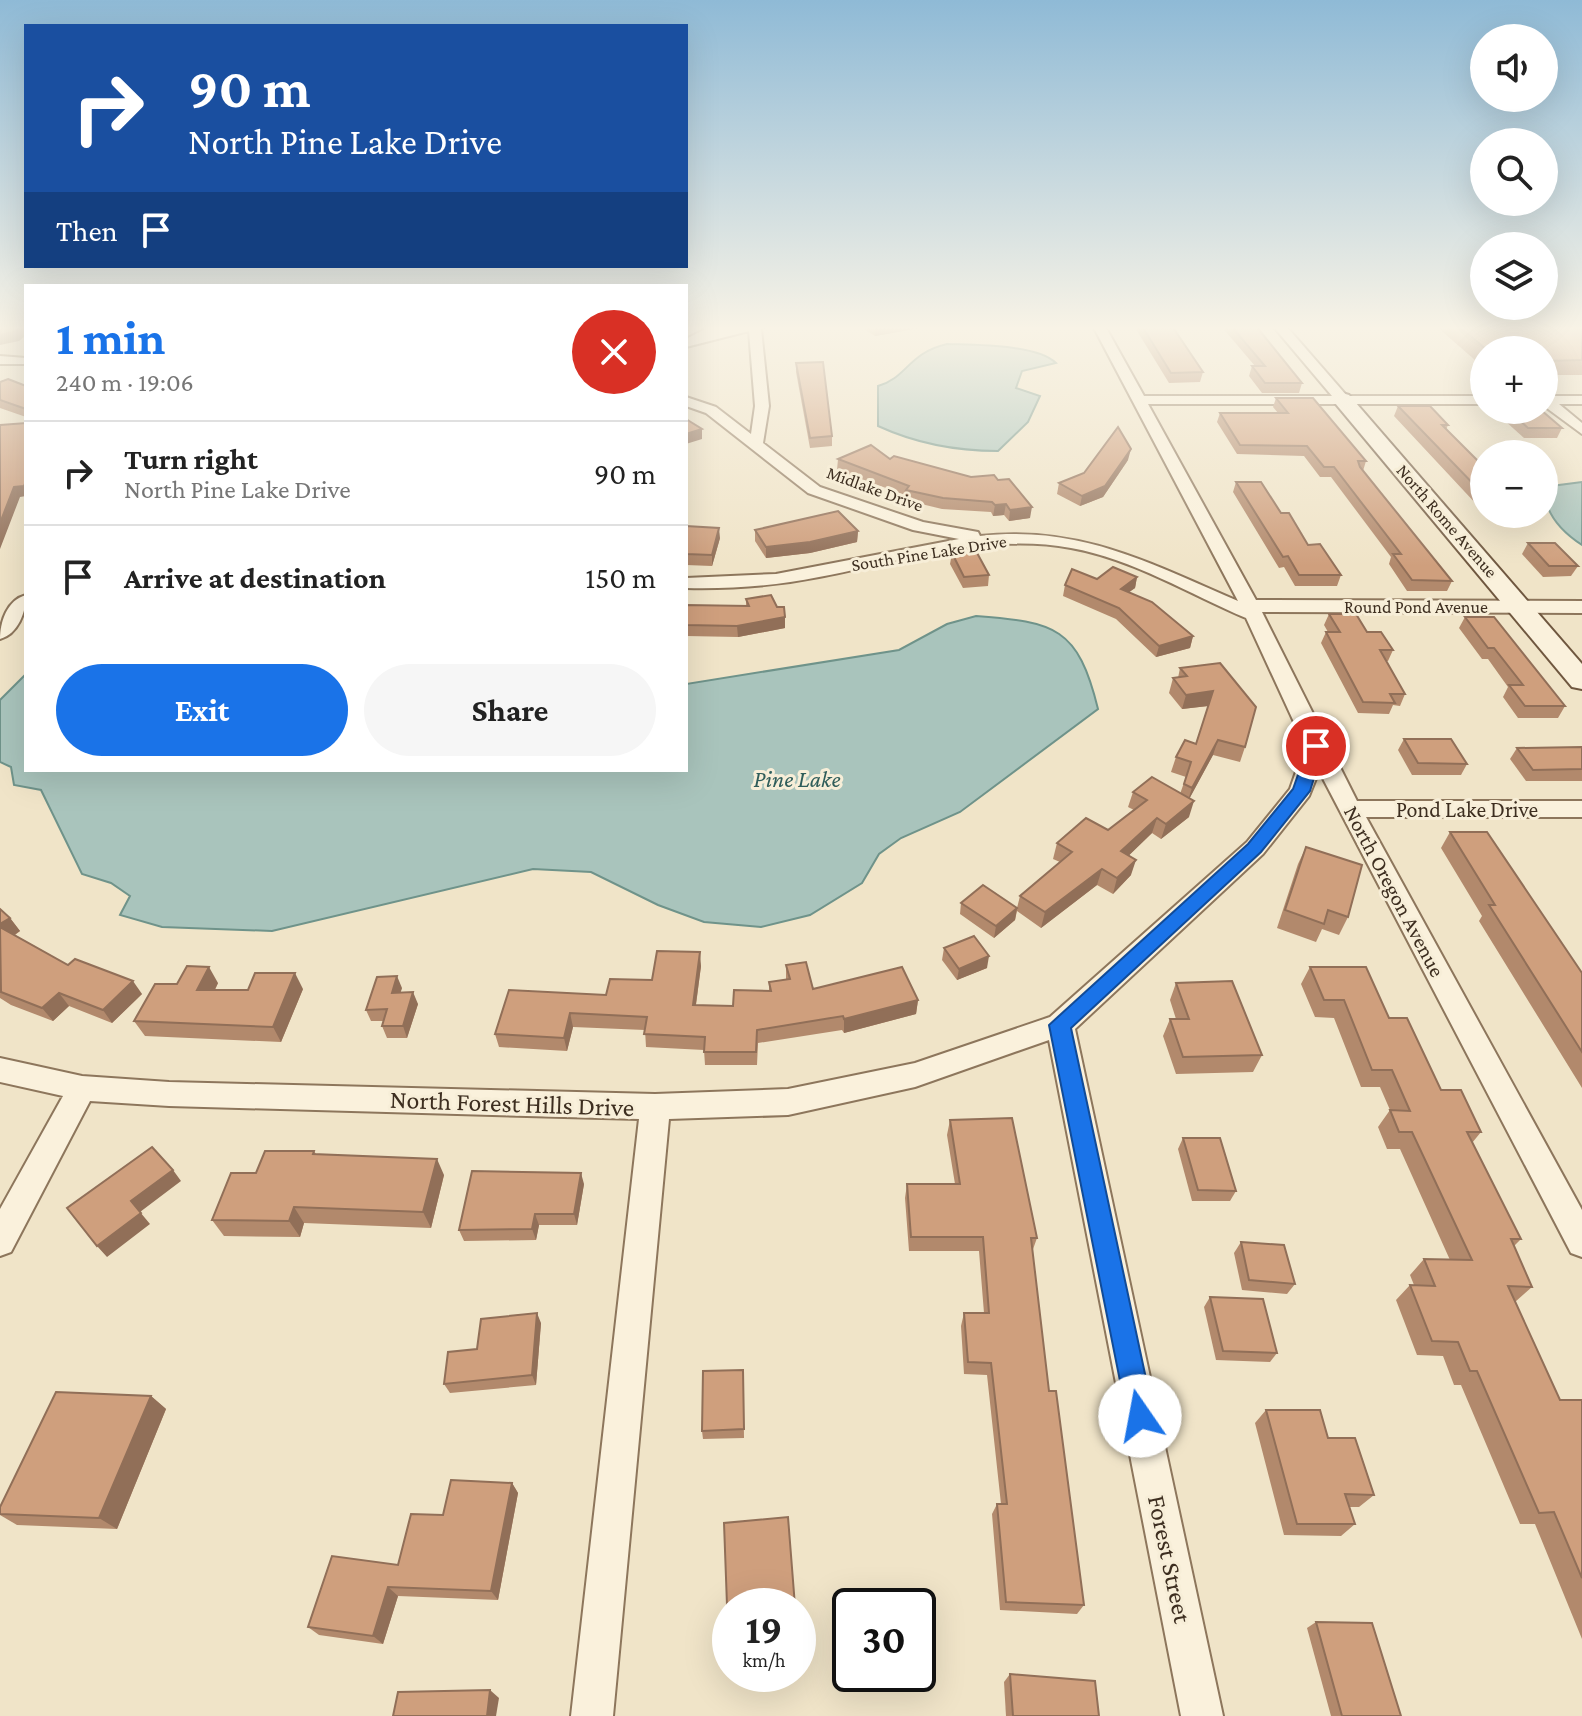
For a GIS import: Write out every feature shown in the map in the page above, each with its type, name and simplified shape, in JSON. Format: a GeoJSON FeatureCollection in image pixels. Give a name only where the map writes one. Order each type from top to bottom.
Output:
{"type":"FeatureCollection","features":[{"type":"Feature","properties":{"kind":"street","name":"Midlake Drive"},"geometry":{"type":"LineString","coordinates":[[700,406],[711,410],[757,442],[814,490],[919,526],[994,539]]}},
{"type":"Feature","properties":{"kind":"street"},"geometry":{"type":"LineString","coordinates":[[757,442],[762,406]]}},
{"type":"Feature","properties":{"kind":"street","name":"North Oregon Avenue"},"geometry":{"type":"LineString","coordinates":[[1143,406],[1252,610],[1316,746],[1582,1242]]}},
{"type":"Feature","properties":{"kind":"street","name":"North Rome Avenue"},"geometry":{"type":"LineString","coordinates":[[1348,406],[1582,681]]}},
{"type":"Feature","properties":{"kind":"street"},"geometry":{"type":"LineString","coordinates":[[1558,411],[1582,430]]}},
{"type":"Feature","properties":{"kind":"street","name":"South Pine Lake Drive"},"geometry":{"type":"LineString","coordinates":[[688,583],[722,584],[792,577],[994,539],[1043,539],[1121,556],[1252,610]]}},
{"type":"Feature","properties":{"kind":"street"},"geometry":{"type":"LineString","coordinates":[[12,625],[24,604]]}},
{"type":"Feature","properties":{"kind":"street","name":"Round Pond Avenue"},"geometry":{"type":"LineString","coordinates":[[1252,610],[1582,607]]}},
{"type":"Feature","properties":{"kind":"street"},"geometry":{"type":"LineString","coordinates":[[655,1107],[788,1102],[915,1075],[1060,1025],[1255,848],[1301,791],[1316,746]]}},
{"type":"Feature","properties":{"kind":"street","name":"Pond Lake Drive"},"geometry":{"type":"LineString","coordinates":[[1351,809],[1582,809]]}},
{"type":"Feature","properties":{"kind":"street","name":"Forest Street"},"geometry":{"type":"LineString","coordinates":[[1060,1025],[1202,1716]]}},
{"type":"Feature","properties":{"kind":"street","name":"North Forest Hills Drive"},"geometry":{"type":"LineString","coordinates":[[0,1070],[82,1088],[169,1094],[655,1107],[592,1716]]}},
{"type":"Feature","properties":{"kind":"street"},"geometry":{"type":"LineString","coordinates":[[0,1241],[82,1088]]}},
{"type":"Feature","properties":{"kind":"water"},"geometry":{"type":"Polygon","coordinates":[[[878,406],[1035,406],[1028,422],[998,451],[936,445],[878,426],[878,406]]]}},
{"type":"Feature","properties":{"kind":"water"},"geometry":{"type":"Polygon","coordinates":[[[1582,482],[1582,545],[1558,523],[1558,485],[1582,482]]]}},
{"type":"Feature","properties":{"kind":"water","name":"Pine Lake"},"geometry":{"type":"Polygon","coordinates":[[[976,616],[1003,618],[1044,626],[1059,634],[1082,661],[1098,709],[960,812],[901,838],[879,854],[862,883],[810,915],[761,927],[704,922],[658,905],[591,872],[533,869],[272,931],[162,927],[120,915],[130,896],[111,883],[82,874],[41,790],[14,785],[11,767],[0,762],[0,700],[24,676],[24,772],[688,772],[688,684],[899,650],[947,624],[976,616]]]}},
{"type":"Feature","properties":{"kind":"building"},"geometry":{"type":"Polygon","coordinates":[[[804,406],[828,406],[832,436],[810,438],[804,406]]]}},
{"type":"Feature","properties":{"kind":"building"},"geometry":{"type":"Polygon","coordinates":[[[1282,406],[1320,406],[1366,461],[1358,461],[1360,467],[1452,581],[1412,580],[1393,554],[1401,554],[1334,467],[1324,467],[1307,446],[1240,445],[1220,413],[1288,413],[1282,406]]]}},
{"type":"Feature","properties":{"kind":"building"},"geometry":{"type":"Polygon","coordinates":[[[1398,406],[1430,406],[1448,425],[1442,425],[1470,453],[1470,481],[1398,406]]]}},
{"type":"Feature","properties":{"kind":"building"},"geometry":{"type":"Polygon","coordinates":[[[688,420],[702,429],[688,433],[688,420]]]}},
{"type":"Feature","properties":{"kind":"building"},"geometry":{"type":"Polygon","coordinates":[[[24,423],[24,486],[14,487],[0,523],[0,425],[24,423]]]}},
{"type":"Feature","properties":{"kind":"building"},"geometry":{"type":"Polygon","coordinates":[[[1524,424],[1557,424],[1562,428],[1528,428],[1524,424]]]}},
{"type":"Feature","properties":{"kind":"building"},"geometry":{"type":"Polygon","coordinates":[[[1118,427],[1131,449],[1105,486],[1082,496],[1059,483],[1084,473],[1118,427]]]}},
{"type":"Feature","properties":{"kind":"building"},"geometry":{"type":"Polygon","coordinates":[[[871,445],[890,459],[894,456],[971,477],[994,475],[998,480],[1009,479],[1032,507],[1010,510],[1006,504],[943,498],[906,490],[909,486],[838,459],[871,445]]]}},
{"type":"Feature","properties":{"kind":"building"},"geometry":{"type":"Polygon","coordinates":[[[1236,482],[1261,482],[1281,513],[1289,513],[1308,545],[1320,544],[1341,575],[1299,575],[1288,556],[1283,557],[1236,482]]]}},
{"type":"Feature","properties":{"kind":"building"},"geometry":{"type":"Polygon","coordinates":[[[838,511],[858,531],[810,542],[766,547],[755,530],[838,511]]]}},
{"type":"Feature","properties":{"kind":"building"},"geometry":{"type":"Polygon","coordinates":[[[688,526],[719,528],[712,555],[688,554],[688,526]]]}},
{"type":"Feature","properties":{"kind":"building"},"geometry":{"type":"Polygon","coordinates":[[[1528,543],[1555,543],[1578,566],[1549,566],[1528,543]]]}},
{"type":"Feature","properties":{"kind":"building"},"geometry":{"type":"Polygon","coordinates":[[[976,551],[989,575],[964,577],[952,553],[976,551]]]}},
{"type":"Feature","properties":{"kind":"building"},"geometry":{"type":"Polygon","coordinates":[[[1113,567],[1137,577],[1121,589],[1152,602],[1193,636],[1159,646],[1119,608],[1065,585],[1072,569],[1097,579],[1113,567]]]}},
{"type":"Feature","properties":{"kind":"building"},"geometry":{"type":"Polygon","coordinates":[[[771,595],[777,607],[784,607],[785,617],[737,626],[688,625],[688,605],[749,606],[746,599],[771,595]]]}},
{"type":"Feature","properties":{"kind":"building"},"geometry":{"type":"Polygon","coordinates":[[[1329,614],[1356,614],[1367,632],[1381,632],[1393,650],[1380,650],[1405,694],[1390,694],[1395,703],[1363,702],[1326,632],[1340,632],[1329,614]]]}},
{"type":"Feature","properties":{"kind":"building"},"geometry":{"type":"Polygon","coordinates":[[[1465,617],[1494,617],[1565,706],[1525,706],[1509,685],[1523,685],[1494,648],[1488,648],[1465,617]]]}},
{"type":"Feature","properties":{"kind":"building"},"geometry":{"type":"Polygon","coordinates":[[[1220,663],[1256,707],[1245,747],[1218,740],[1192,788],[1184,784],[1191,762],[1176,757],[1185,740],[1196,744],[1213,691],[1186,695],[1173,678],[1187,676],[1180,668],[1220,663]]]}},
{"type":"Feature","properties":{"kind":"building"},"geometry":{"type":"Polygon","coordinates":[[[1404,739],[1451,739],[1467,764],[1418,763],[1404,739]]]}},
{"type":"Feature","properties":{"kind":"building"},"geometry":{"type":"Polygon","coordinates":[[[1582,747],[1582,769],[1533,770],[1517,748],[1582,747]]]}},
{"type":"Feature","properties":{"kind":"building"},"geometry":{"type":"Polygon","coordinates":[[[1152,777],[1194,801],[1166,824],[1157,818],[1121,851],[1136,860],[1117,878],[1102,869],[1045,912],[1020,896],[1072,852],[1057,843],[1086,818],[1108,830],[1147,800],[1133,792],[1152,777]]]}},
{"type":"Feature","properties":{"kind":"building"},"geometry":{"type":"Polygon","coordinates":[[[1450,832],[1487,832],[1582,973],[1582,1052],[1489,905],[1495,905],[1450,832]]]}},
{"type":"Feature","properties":{"kind":"building"},"geometry":{"type":"Polygon","coordinates":[[[1306,847],[1362,865],[1348,917],[1328,910],[1324,924],[1285,910],[1306,847]]]}},
{"type":"Feature","properties":{"kind":"building"},"geometry":{"type":"Polygon","coordinates":[[[983,885],[1017,908],[996,926],[961,903],[983,885]]]}},
{"type":"Feature","properties":{"kind":"building"},"geometry":{"type":"Polygon","coordinates":[[[0,909],[10,918],[0,924],[0,909]]]}},
{"type":"Feature","properties":{"kind":"building"},"geometry":{"type":"Polygon","coordinates":[[[0,927],[68,965],[75,959],[133,981],[103,1010],[59,993],[42,1008],[1,992],[0,927]]]}},
{"type":"Feature","properties":{"kind":"building"},"geometry":{"type":"Polygon","coordinates":[[[974,936],[989,956],[959,969],[944,948],[974,936]]]}},
{"type":"Feature","properties":{"kind":"building"},"geometry":{"type":"Polygon","coordinates":[[[657,951],[700,952],[693,1005],[733,1006],[734,990],[771,991],[769,982],[790,979],[786,965],[806,962],[813,989],[902,967],[918,1000],[844,1019],[843,1016],[757,1030],[756,1052],[704,1052],[705,1037],[644,1034],[647,1017],[570,1013],[564,1038],[495,1034],[509,990],[606,995],[610,979],[652,980],[657,951]]]}},
{"type":"Feature","properties":{"kind":"building"},"geometry":{"type":"Polygon","coordinates":[[[187,966],[209,967],[197,990],[248,990],[255,973],[295,973],[273,1027],[134,1021],[155,984],[177,984],[187,966]]]}},
{"type":"Feature","properties":{"kind":"building"},"geometry":{"type":"Polygon","coordinates":[[[1310,967],[1366,967],[1389,1018],[1407,1018],[1441,1090],[1461,1090],[1481,1132],[1467,1132],[1521,1239],[1511,1239],[1532,1287],[1508,1286],[1560,1400],[1582,1400],[1582,1578],[1554,1512],[1539,1513],[1477,1371],[1470,1371],[1458,1342],[1432,1341],[1410,1285],[1435,1286],[1424,1259],[1472,1260],[1412,1132],[1399,1132],[1390,1110],[1410,1111],[1392,1070],[1372,1070],[1344,1000],[1324,1000],[1310,967]]]}},
{"type":"Feature","properties":{"kind":"building"},"geometry":{"type":"Polygon","coordinates":[[[397,976],[392,993],[413,992],[403,1026],[382,1026],[387,1009],[366,1010],[377,977],[397,976]]]}},
{"type":"Feature","properties":{"kind":"building"},"geometry":{"type":"Polygon","coordinates":[[[1232,981],[1262,1055],[1183,1057],[1170,1019],[1189,1019],[1176,983],[1232,981]]]}},
{"type":"Feature","properties":{"kind":"building"},"geometry":{"type":"Polygon","coordinates":[[[1012,1118],[1037,1238],[1031,1238],[1049,1391],[1056,1391],[1084,1605],[1006,1602],[997,1504],[1007,1504],[991,1363],[968,1362],[964,1313],[989,1313],[983,1237],[911,1237],[907,1184],[960,1184],[950,1120],[1012,1118]]]}},
{"type":"Feature","properties":{"kind":"building"},"geometry":{"type":"Polygon","coordinates":[[[1183,1138],[1220,1138],[1236,1191],[1198,1190],[1183,1138]]]}},
{"type":"Feature","properties":{"kind":"building"},"geometry":{"type":"Polygon","coordinates":[[[152,1147],[173,1170],[131,1201],[141,1213],[97,1246],[67,1208],[152,1147]]]}},
{"type":"Feature","properties":{"kind":"building"},"geometry":{"type":"Polygon","coordinates":[[[265,1151],[437,1159],[423,1212],[294,1207],[289,1221],[212,1220],[231,1173],[256,1173],[265,1151]]]}},
{"type":"Feature","properties":{"kind":"building"},"geometry":{"type":"Polygon","coordinates":[[[472,1171],[581,1173],[574,1214],[535,1214],[532,1229],[459,1230],[472,1171]]]}},
{"type":"Feature","properties":{"kind":"building"},"geometry":{"type":"Polygon","coordinates":[[[1241,1242],[1284,1245],[1295,1284],[1249,1280],[1241,1242]]]}},
{"type":"Feature","properties":{"kind":"building"},"geometry":{"type":"Polygon","coordinates":[[[1210,1297],[1263,1299],[1277,1353],[1223,1351],[1210,1297]]]}},
{"type":"Feature","properties":{"kind":"building"},"geometry":{"type":"Polygon","coordinates":[[[537,1313],[532,1375],[444,1384],[448,1352],[477,1349],[481,1319],[537,1313]]]}},
{"type":"Feature","properties":{"kind":"building"},"geometry":{"type":"Polygon","coordinates":[[[743,1370],[744,1429],[702,1431],[703,1371],[743,1370]]]}},
{"type":"Feature","properties":{"kind":"building"},"geometry":{"type":"Polygon","coordinates":[[[56,1392],[151,1396],[99,1518],[0,1514],[0,1507],[56,1392]]]}},
{"type":"Feature","properties":{"kind":"building"},"geometry":{"type":"Polygon","coordinates":[[[1266,1410],[1320,1410],[1328,1438],[1355,1438],[1374,1495],[1345,1494],[1355,1524],[1297,1524],[1266,1410]]]}},
{"type":"Feature","properties":{"kind":"building"},"geometry":{"type":"Polygon","coordinates":[[[451,1480],[512,1483],[491,1591],[388,1587],[373,1636],[308,1627],[332,1556],[398,1565],[411,1514],[443,1515],[451,1480]]]}},
{"type":"Feature","properties":{"kind":"building"},"geometry":{"type":"Polygon","coordinates":[[[788,1517],[794,1588],[726,1588],[724,1523],[788,1517]]]}},
{"type":"Feature","properties":{"kind":"building"},"geometry":{"type":"Polygon","coordinates":[[[1316,1622],[1372,1623],[1401,1716],[1342,1716],[1316,1622]]]}},
{"type":"Feature","properties":{"kind":"building"},"geometry":{"type":"Polygon","coordinates":[[[1010,1674],[1095,1681],[1099,1716],[1013,1716],[1010,1674]]]}},
{"type":"Feature","properties":{"kind":"building"},"geometry":{"type":"Polygon","coordinates":[[[490,1690],[487,1716],[393,1716],[398,1692],[490,1690]]]}},
{"type":"Feature","properties":{"kind":"route"},"geometry":{"type":"LineString","coordinates":[[1140,1416],[1060,1025],[1255,848],[1301,791],[1316,746]]}}]}
